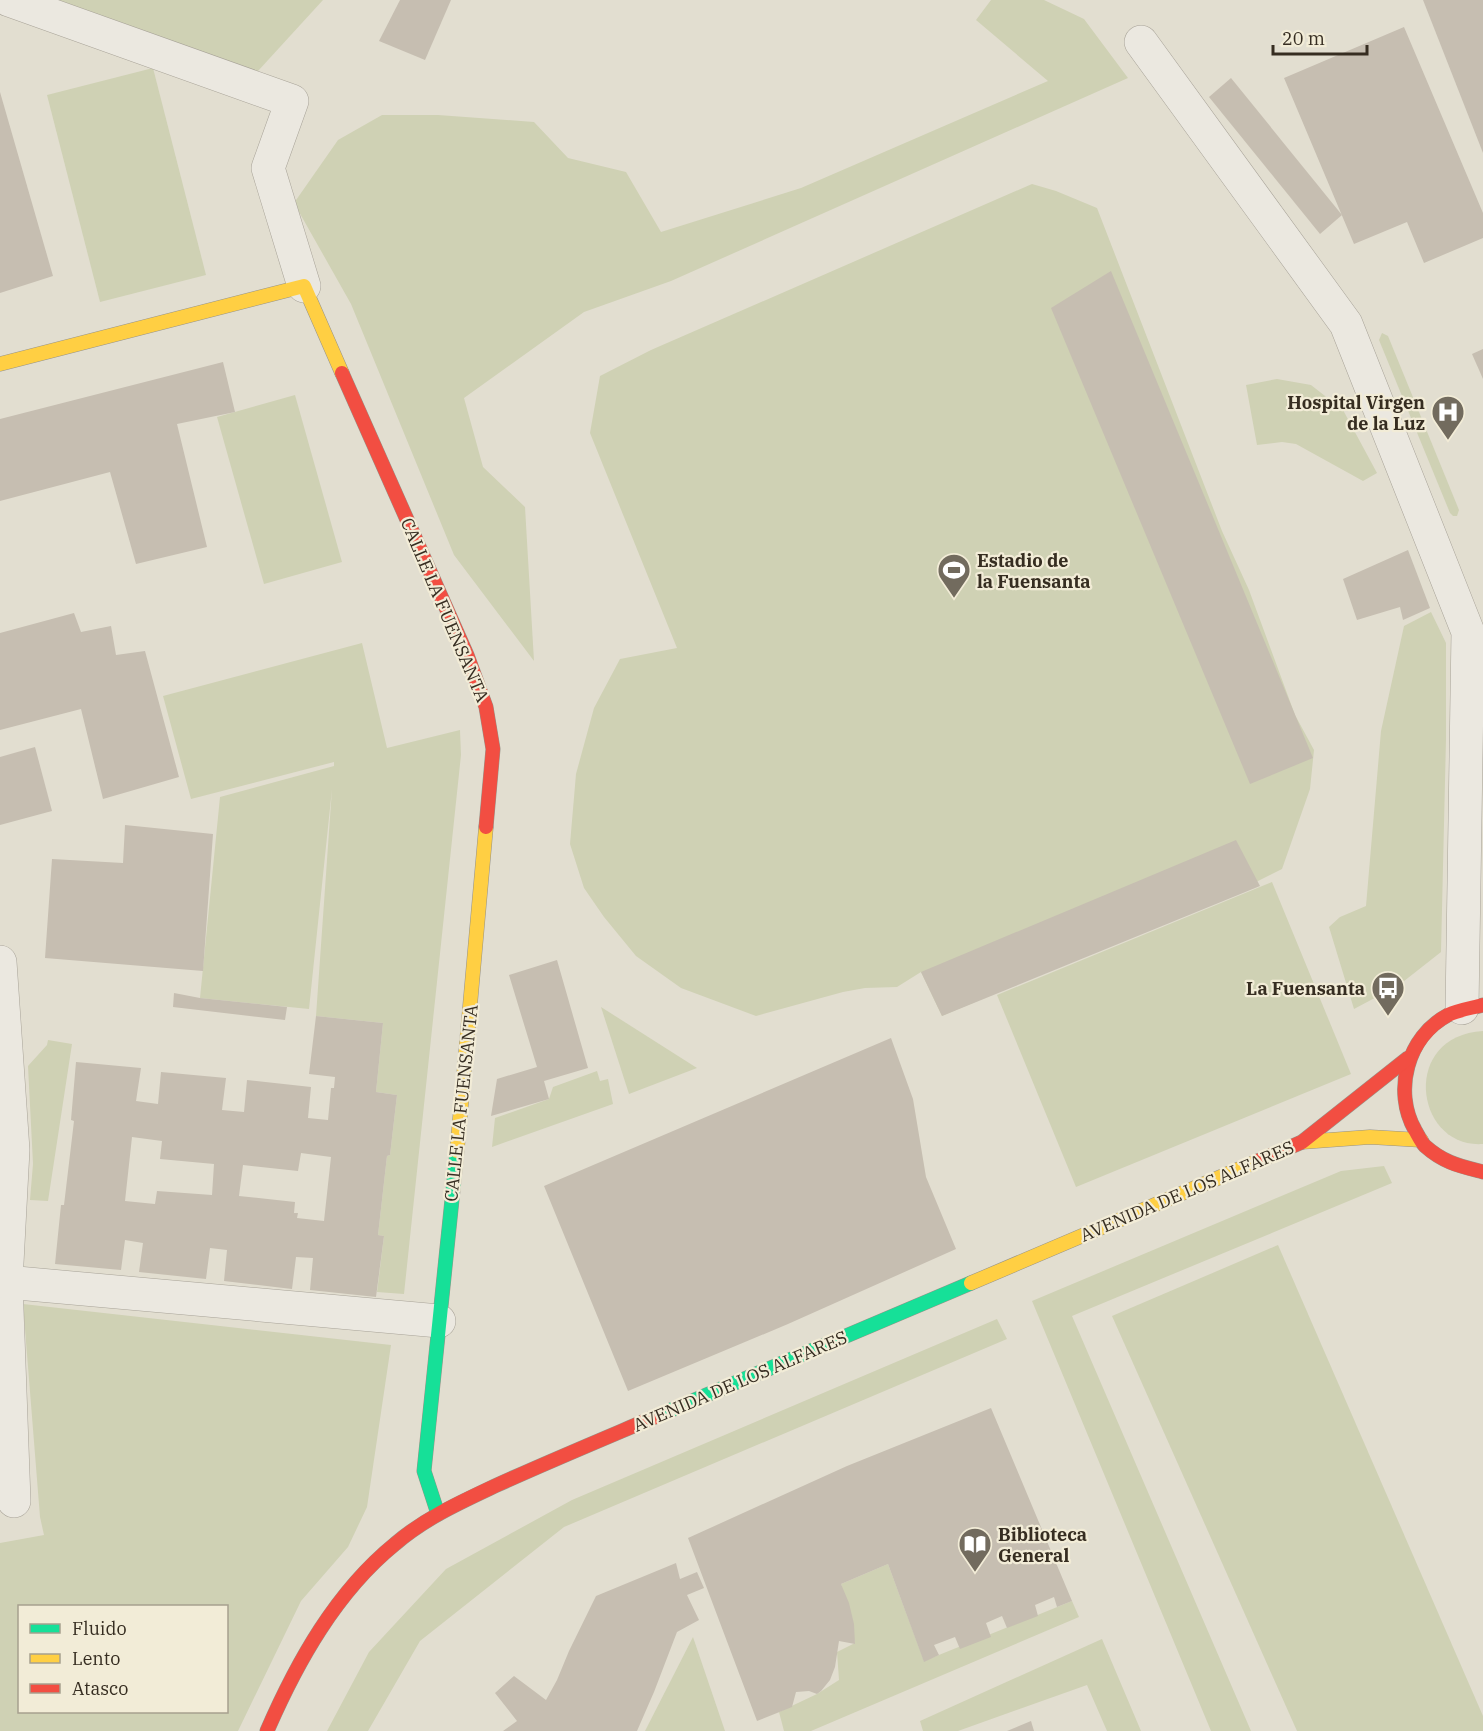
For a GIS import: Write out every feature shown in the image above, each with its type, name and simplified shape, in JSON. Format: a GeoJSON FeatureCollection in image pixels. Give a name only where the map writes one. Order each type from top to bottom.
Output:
{"type":"FeatureCollection","features":[{"type":"Feature","properties":{"kind":"street"},"geometry":{"type":"LineString","coordinates":[[0,364],[304,286],[268,168],[292,101],[9,0]]}},
{"type":"Feature","properties":{"kind":"street"},"geometry":{"type":"LineString","coordinates":[[1141,42],[1346,324],[1468,632],[1472,1007],[1445,1016],[1429,1027],[1417,1041],[1408,1058],[1403,1076],[1404,1105],[1410,1123],[1421,1140],[1447,1162],[1469,1170],[1483,1172]]}},
{"type":"Feature","properties":{"kind":"street","name":"CALLE LA FUENSANTA"},"geometry":{"type":"LineString","coordinates":[[304,286],[467,655],[486,707],[493,749],[469,1031],[424,1471],[438,1514]]}},
{"type":"Feature","properties":{"kind":"street"},"geometry":{"type":"LineString","coordinates":[[0,962],[13,1150],[6,1282],[14,1501]]}},
{"type":"Feature","properties":{"kind":"street","name":"AVENIDA DE LOS ALFARES"},"geometry":{"type":"LineString","coordinates":[[267,1731],[287,1686],[306,1652],[362,1576],[396,1542],[438,1514],[516,1476],[1302,1142],[1408,1058]]}},
{"type":"Feature","properties":{"kind":"street","name":"AVENIDA DE LOS ALFARES"},"geometry":{"type":"LineString","coordinates":[[1302,1142],[1370,1137],[1421,1140]]}},
{"type":"Feature","properties":{"kind":"street"},"geometry":{"type":"LineString","coordinates":[[6,1282],[439,1321]]}},
{"type":"Feature","properties":{"kind":"green space"},"geometry":{"type":"Polygon","coordinates":[[[38,0],[323,0],[258,71],[234,70],[38,0]]]}},
{"type":"Feature","properties":{"kind":"green space"},"geometry":{"type":"Polygon","coordinates":[[[991,0],[1044,0],[1084,19],[1128,78],[671,281],[584,312],[464,398],[483,467],[525,507],[534,661],[454,555],[351,304],[294,203],[338,140],[382,115],[438,115],[534,122],[568,158],[626,172],[661,232],[801,188],[1048,81],[976,20],[991,0]]]}},
{"type":"Feature","properties":{"kind":"green space"},"geometry":{"type":"Polygon","coordinates":[[[153,68],[206,275],[100,302],[47,95],[153,68]]]}},
{"type":"Feature","properties":{"kind":"green space","name":"Estadio de la Fuensanta"},"geometry":{"type":"Polygon","coordinates":[[[1032,184],[1097,208],[1222,531],[1249,590],[1295,715],[1314,750],[1310,789],[1282,869],[1252,884],[942,1016],[921,972],[897,987],[865,988],[843,992],[756,1016],[681,988],[636,956],[604,917],[584,888],[570,844],[576,774],[594,708],[620,659],[677,648],[590,433],[600,376],[651,350],[1032,184]]]}},
{"type":"Feature","properties":{"kind":"green space"},"geometry":{"type":"Polygon","coordinates":[[[1382,333],[1388,336],[1459,510],[1457,516],[1450,513],[1379,340],[1382,333]]]}},
{"type":"Feature","properties":{"kind":"green space"},"geometry":{"type":"Polygon","coordinates":[[[1277,379],[1311,385],[1343,410],[1377,473],[1363,481],[1296,444],[1282,442],[1257,445],[1246,385],[1277,379]]]}},
{"type":"Feature","properties":{"kind":"green space"},"geometry":{"type":"Polygon","coordinates":[[[295,395],[342,562],[264,584],[217,417],[295,395]]]}},
{"type":"Feature","properties":{"kind":"green space"},"geometry":{"type":"Polygon","coordinates":[[[1431,612],[1446,643],[1441,952],[1399,985],[1354,1009],[1329,927],[1340,917],[1366,906],[1381,731],[1404,626],[1431,612]]]}},
{"type":"Feature","properties":{"kind":"green space"},"geometry":{"type":"Polygon","coordinates":[[[362,643],[387,748],[460,730],[461,755],[404,1294],[377,1292],[384,1236],[378,1235],[397,1095],[376,1092],[383,1023],[316,1016],[332,789],[309,1009],[200,998],[220,797],[334,766],[334,762],[191,799],[163,696],[362,643]]]}},
{"type":"Feature","properties":{"kind":"green space"},"geometry":{"type":"Polygon","coordinates":[[[1272,882],[1351,1074],[1076,1187],[997,995],[1272,882]]]}},
{"type":"Feature","properties":{"kind":"green space"},"geometry":{"type":"Polygon","coordinates":[[[601,1007],[697,1068],[629,1094],[601,1007]]]}},
{"type":"Feature","properties":{"kind":"green space"},"geometry":{"type":"Polygon","coordinates":[[[1483,1031],[1483,1144],[1460,1141],[1442,1129],[1431,1112],[1426,1091],[1428,1070],[1438,1051],[1456,1037],[1483,1031]]]}},
{"type":"Feature","properties":{"kind":"green space"},"geometry":{"type":"Polygon","coordinates":[[[48,1040],[72,1044],[48,1201],[30,1200],[33,1164],[28,1066],[47,1045],[48,1040]]]}},
{"type":"Feature","properties":{"kind":"green space"},"geometry":{"type":"Polygon","coordinates":[[[597,1071],[600,1081],[608,1079],[613,1104],[492,1147],[495,1118],[549,1099],[553,1087],[597,1071]]]}},
{"type":"Feature","properties":{"kind":"green space"},"geometry":{"type":"Polygon","coordinates":[[[1384,1166],[1392,1183],[1072,1316],[1251,1731],[1211,1731],[1032,1301],[1341,1171],[1384,1166]]]}},
{"type":"Feature","properties":{"kind":"green space"},"geometry":{"type":"Polygon","coordinates":[[[1278,1245],[1483,1716],[1483,1731],[1297,1731],[1112,1316],[1278,1245]]]}},
{"type":"Feature","properties":{"kind":"green space"},"geometry":{"type":"Polygon","coordinates":[[[23,1304],[391,1345],[367,1507],[348,1547],[301,1601],[238,1731],[0,1731],[0,1543],[44,1535],[40,1517],[23,1304]]]}},
{"type":"Feature","properties":{"kind":"green space"},"geometry":{"type":"Polygon","coordinates":[[[997,1319],[1007,1339],[564,1527],[420,1641],[368,1731],[327,1731],[369,1652],[446,1569],[572,1500],[997,1319]]]}},
{"type":"Feature","properties":{"kind":"green space"},"geometry":{"type":"Polygon","coordinates":[[[888,1564],[924,1661],[1072,1601],[1079,1617],[811,1731],[784,1731],[779,1712],[817,1694],[839,1680],[837,1652],[855,1643],[841,1584],[888,1564]]]}},
{"type":"Feature","properties":{"kind":"green space"},"geometry":{"type":"Polygon","coordinates":[[[693,1637],[725,1731],[645,1731],[693,1637]]]}},
{"type":"Feature","properties":{"kind":"green space"},"geometry":{"type":"Polygon","coordinates":[[[1102,1639],[1141,1731],[1107,1731],[1087,1685],[958,1731],[923,1731],[920,1721],[1102,1639]]]}},
{"type":"Feature","properties":{"kind":"building"},"geometry":{"type":"Polygon","coordinates":[[[400,0],[451,0],[425,60],[379,41],[400,0]]]}},
{"type":"Feature","properties":{"kind":"building"},"geometry":{"type":"Polygon","coordinates":[[[1423,0],[1483,0],[1483,153],[1423,0]]]}},
{"type":"Feature","properties":{"kind":"building"},"geometry":{"type":"Polygon","coordinates":[[[1404,27],[1483,213],[1483,238],[1424,263],[1407,222],[1354,244],[1284,78],[1404,27]]]}},
{"type":"Feature","properties":{"kind":"building"},"geometry":{"type":"Polygon","coordinates":[[[1231,78],[1342,215],[1320,234],[1209,97],[1231,78]]]}},
{"type":"Feature","properties":{"kind":"building"},"geometry":{"type":"Polygon","coordinates":[[[0,92],[53,276],[0,293],[0,92]]]}},
{"type":"Feature","properties":{"kind":"building"},"geometry":{"type":"Polygon","coordinates":[[[1111,271],[1313,758],[1250,784],[1051,308],[1111,271]]]}},
{"type":"Feature","properties":{"kind":"building"},"geometry":{"type":"Polygon","coordinates":[[[1483,349],[1483,379],[1472,354],[1483,349]]]}},
{"type":"Feature","properties":{"kind":"building"},"geometry":{"type":"Polygon","coordinates":[[[223,362],[235,412],[177,424],[207,547],[136,564],[110,472],[0,501],[0,419],[223,362]]]}},
{"type":"Feature","properties":{"kind":"building"},"geometry":{"type":"Polygon","coordinates":[[[1408,550],[1430,608],[1403,620],[1400,607],[1357,620],[1343,579],[1408,550]]]}},
{"type":"Feature","properties":{"kind":"building"},"geometry":{"type":"Polygon","coordinates":[[[74,613],[81,632],[111,626],[116,655],[145,651],[179,777],[103,799],[81,709],[0,730],[0,633],[74,613]]]}},
{"type":"Feature","properties":{"kind":"building"},"geometry":{"type":"Polygon","coordinates":[[[35,747],[52,811],[0,825],[0,757],[35,747]]]}},
{"type":"Feature","properties":{"kind":"building"},"geometry":{"type":"Polygon","coordinates":[[[125,825],[213,834],[203,971],[45,958],[52,859],[123,863],[125,825]]]}},
{"type":"Feature","properties":{"kind":"building"},"geometry":{"type":"Polygon","coordinates":[[[1236,840],[1260,886],[942,1016],[921,972],[1236,840]]]}},
{"type":"Feature","properties":{"kind":"building"},"geometry":{"type":"Polygon","coordinates":[[[557,960],[588,1068],[544,1081],[549,1099],[491,1116],[497,1079],[537,1067],[509,975],[557,960]]]}},
{"type":"Feature","properties":{"kind":"building"},"geometry":{"type":"Polygon","coordinates":[[[174,993],[287,1007],[285,1020],[173,1007],[174,993]]]}},
{"type":"Feature","properties":{"kind":"building"},"geometry":{"type":"Polygon","coordinates":[[[316,1016],[383,1023],[376,1092],[397,1095],[378,1235],[384,1236],[376,1297],[310,1290],[313,1258],[296,1257],[292,1289],[224,1281],[227,1250],[210,1248],[206,1279],[139,1272],[143,1243],[125,1240],[121,1270],[55,1264],[61,1205],[64,1205],[74,1121],[71,1120],[76,1062],[141,1068],[136,1101],[158,1104],[161,1072],[226,1078],[222,1110],[244,1112],[247,1080],[311,1087],[308,1118],[328,1120],[331,1088],[334,1088],[335,1077],[309,1074],[316,1016]],[[132,1137],[125,1201],[155,1204],[157,1191],[212,1195],[214,1164],[160,1159],[162,1141],[132,1137]],[[301,1153],[298,1171],[243,1165],[239,1196],[295,1202],[294,1213],[298,1213],[297,1218],[324,1221],[331,1157],[301,1153]]]}},
{"type":"Feature","properties":{"kind":"building"},"geometry":{"type":"Polygon","coordinates":[[[891,1038],[913,1099],[926,1177],[956,1249],[788,1324],[628,1391],[544,1186],[891,1038]]]}},
{"type":"Feature","properties":{"kind":"building","name":"Biblioteca General"},"geometry":{"type":"Polygon","coordinates":[[[991,1408],[1072,1601],[1057,1607],[1054,1597],[1035,1605],[1038,1616],[1007,1628],[1002,1616],[986,1623],[991,1637],[960,1649],[955,1637],[934,1645],[939,1655],[924,1662],[888,1564],[841,1584],[854,1624],[855,1644],[839,1641],[835,1667],[830,1680],[821,1691],[817,1694],[809,1691],[796,1692],[792,1707],[757,1721],[688,1538],[847,1466],[991,1408]]]}},
{"type":"Feature","properties":{"kind":"building"},"geometry":{"type":"Polygon","coordinates":[[[676,1563],[680,1579],[697,1572],[704,1588],[687,1595],[699,1620],[677,1632],[637,1731],[503,1731],[517,1721],[495,1693],[514,1676],[546,1700],[596,1596],[676,1563]]]}},
{"type":"Feature","properties":{"kind":"building"},"geometry":{"type":"Polygon","coordinates":[[[1031,1721],[1034,1731],[1007,1731],[1031,1721]]]}},
{"type":"Feature","properties":{"kind":"traffic: fast"},"geometry":{"type":"LineString","coordinates":[[438,1514],[424,1471],[457,1151]]}},
{"type":"Feature","properties":{"kind":"traffic: fast"},"geometry":{"type":"LineString","coordinates":[[657,1416],[971,1283]]}},
{"type":"Feature","properties":{"kind":"traffic: slow"},"geometry":{"type":"LineString","coordinates":[[0,364],[304,286],[342,373]]}},
{"type":"Feature","properties":{"kind":"traffic: slow"},"geometry":{"type":"LineString","coordinates":[[457,1151],[486,827]]}},
{"type":"Feature","properties":{"kind":"traffic: slow"},"geometry":{"type":"LineString","coordinates":[[1302,1142],[1370,1137],[1421,1140]]}},
{"type":"Feature","properties":{"kind":"traffic: slow"},"geometry":{"type":"LineString","coordinates":[[971,1283],[1258,1161]]}},
{"type":"Feature","properties":{"kind":"traffic: jam"},"geometry":{"type":"LineString","coordinates":[[342,373],[467,655],[486,707],[493,749],[486,827]]}},
{"type":"Feature","properties":{"kind":"traffic: jam"},"geometry":{"type":"LineString","coordinates":[[1483,1005],[1452,1013],[1434,1025],[1422,1037],[1414,1051],[1405,1082],[1408,1115],[1424,1144],[1446,1160],[1483,1172]]}},
{"type":"Feature","properties":{"kind":"traffic: jam"},"geometry":{"type":"LineString","coordinates":[[1258,1161],[1302,1142],[1408,1058]]}},
{"type":"Feature","properties":{"kind":"traffic: jam"},"geometry":{"type":"LineString","coordinates":[[267,1731],[291,1679],[336,1606],[354,1584],[395,1544],[431,1518],[470,1498],[657,1416]]}},
{"type":"Feature","properties":{"kind":"place","name":"Hospital Virgen de la Luz"},"geometry":{"type":"Point","coordinates":[1448,441]}},
{"type":"Feature","properties":{"kind":"place","name":"Estadio de la Fuensanta"},"geometry":{"type":"Point","coordinates":[954,599]}},
{"type":"Feature","properties":{"kind":"place","name":"La Fuensanta"},"geometry":{"type":"Point","coordinates":[1388,1017]}},
{"type":"Feature","properties":{"kind":"place","name":"Biblioteca General"},"geometry":{"type":"Point","coordinates":[975,1573]}}]}
